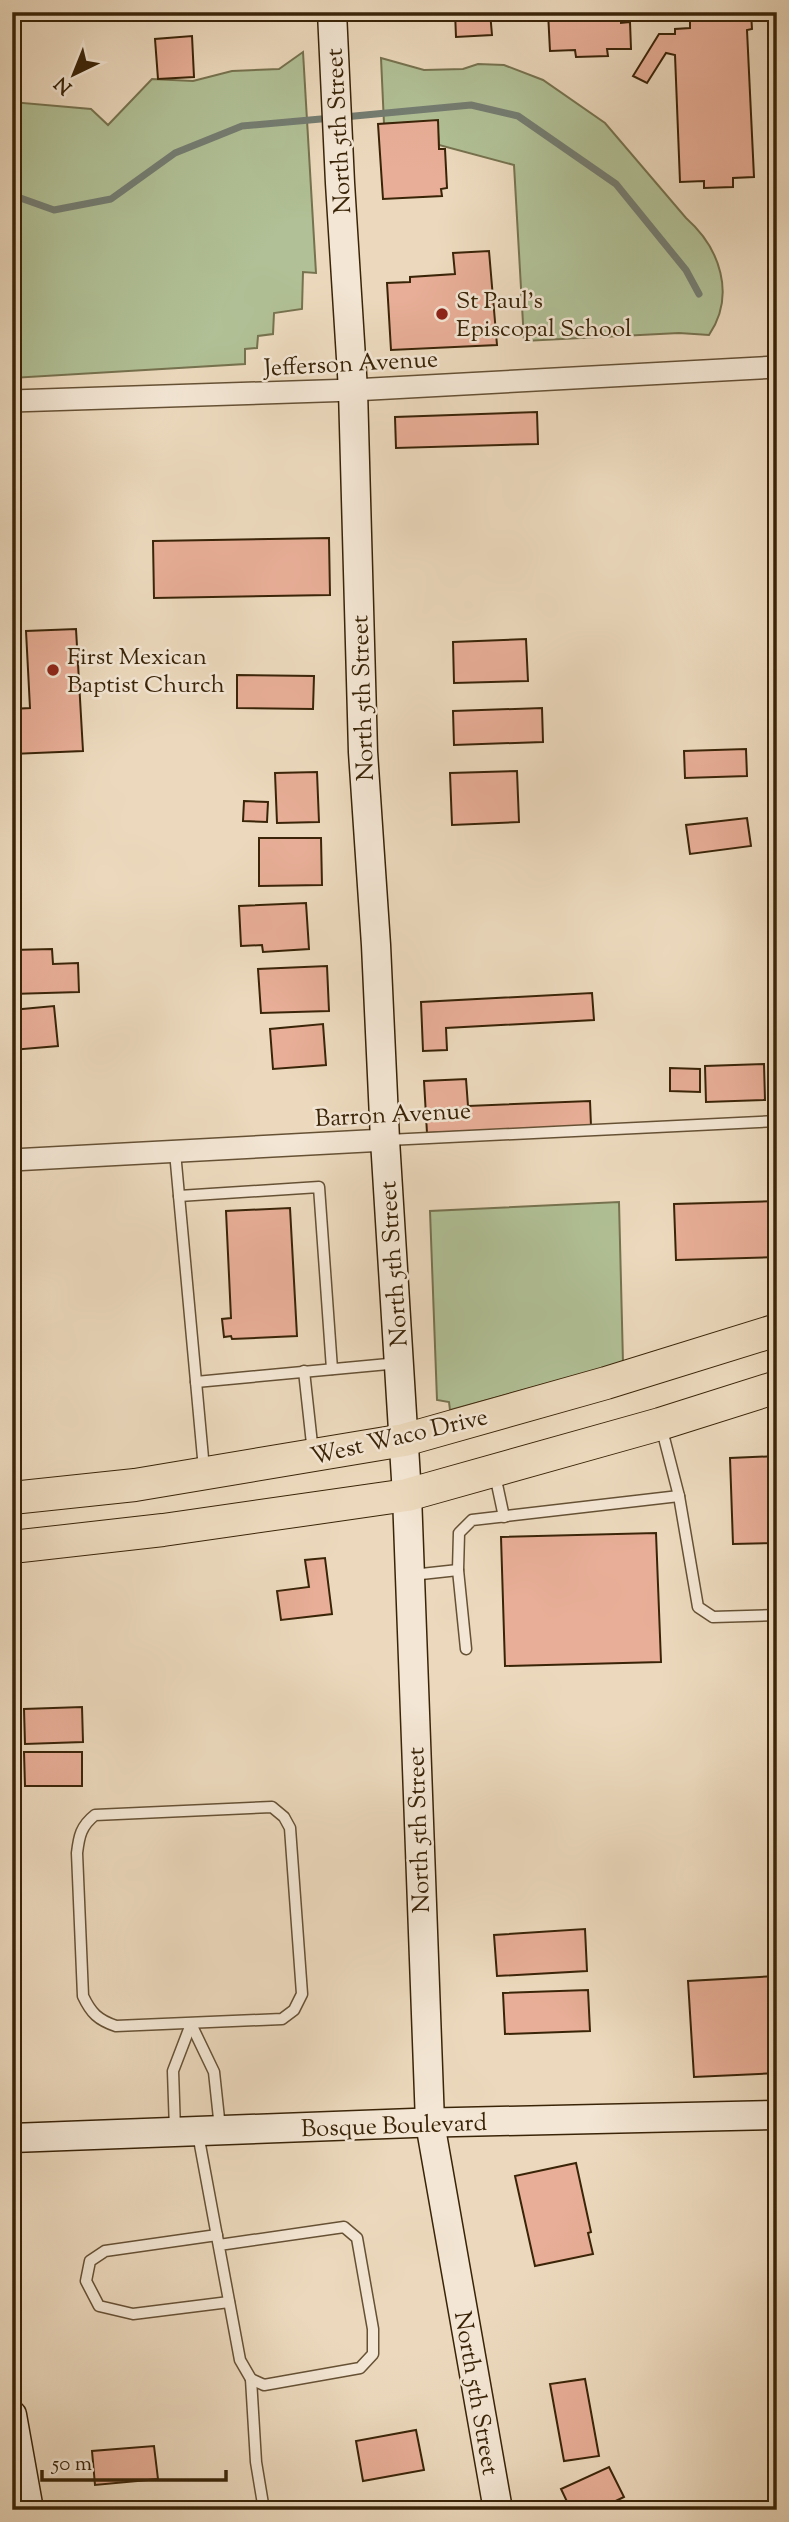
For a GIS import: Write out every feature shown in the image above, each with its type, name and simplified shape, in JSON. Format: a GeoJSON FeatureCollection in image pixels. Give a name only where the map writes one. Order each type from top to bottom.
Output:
{"type":"FeatureCollection","features":[{"type":"Feature","properties":{"kind":"main road","name":"North 5th Street"},"geometry":{"type":"LineString","coordinates":[[332,12],[354,390],[363,752],[407,1495],[429,2123],[498,2510]]}},
{"type":"Feature","properties":{"kind":"main road","name":"West Waco Drive"},"geometry":{"type":"LineString","coordinates":[[12,1498],[135,1485],[404,1440],[606,1383],[777,1330]]}},
{"type":"Feature","properties":{"kind":"main road"},"geometry":{"type":"LineString","coordinates":[[12,1547],[190,1527],[407,1495],[660,1424],[777,1387]]}},
{"type":"Feature","properties":{"kind":"main road","name":"Bosque Boulevard"},"geometry":{"type":"LineString","coordinates":[[12,2138],[429,2123],[777,2115]]}},
{"type":"Feature","properties":{"kind":"main road"},"geometry":{"type":"LineString","coordinates":[[12,2415],[29,2510]]}},
{"type":"Feature","properties":{"kind":"street","name":"Jefferson Avenue"},"geometry":{"type":"LineString","coordinates":[[12,401],[354,390],[777,367]]}},
{"type":"Feature","properties":{"kind":"street","name":"Barron Avenue"},"geometry":{"type":"LineString","coordinates":[[12,1160],[385,1140]]}},
{"type":"Feature","properties":{"kind":"lane","name":"Barron Avenue"},"geometry":{"type":"LineString","coordinates":[[385,1140],[777,1121]]}},
{"type":"Feature","properties":{"kind":"lane"},"geometry":{"type":"LineString","coordinates":[[175,1152],[205,1474]]}},
{"type":"Feature","properties":{"kind":"lane"},"geometry":{"type":"LineString","coordinates":[[179,1196],[319,1187],[332,1369]]}},
{"type":"Feature","properties":{"kind":"lane"},"geometry":{"type":"LineString","coordinates":[[196,1381],[399,1363]]}},
{"type":"Feature","properties":{"kind":"lane"},"geometry":{"type":"LineString","coordinates":[[304,1371],[314,1456]]}},
{"type":"Feature","properties":{"kind":"lane"},"geometry":{"type":"LineString","coordinates":[[660,1424],[679,1496],[698,1608],[713,1617],[777,1615]]}},
{"type":"Feature","properties":{"kind":"lane"},"geometry":{"type":"LineString","coordinates":[[494,1471],[504,1517]]}},
{"type":"Feature","properties":{"kind":"lane"},"geometry":{"type":"LineString","coordinates":[[466,1649],[458,1570],[459,1533],[472,1520],[679,1496]]}},
{"type":"Feature","properties":{"kind":"lane"},"geometry":{"type":"LineString","coordinates":[[410,1575],[458,1570]]}},
{"type":"Feature","properties":{"kind":"lane"},"geometry":{"type":"LineString","coordinates":[[272,1807],[284,1817],[290,1828],[302,1994],[294,2010],[282,2019],[191,2024],[116,2026],[101,2021],[91,2011],[83,1996],[77,1853],[79,1836],[85,1824],[95,1815],[272,1807]]}},
{"type":"Feature","properties":{"kind":"lane"},"geometry":{"type":"LineString","coordinates":[[191,2024],[173,2071],[197,2131],[240,2360],[251,2379],[256,2462],[264,2510]]}},
{"type":"Feature","properties":{"kind":"lane"},"geometry":{"type":"LineString","coordinates":[[191,2024],[214,2072],[197,2131]]}},
{"type":"Feature","properties":{"kind":"lane"},"geometry":{"type":"LineString","coordinates":[[229,2302],[133,2314],[99,2306],[86,2281],[90,2261],[105,2251],[344,2227],[357,2238],[373,2329],[373,2354],[360,2368],[264,2385],[251,2379]]}},
{"type":"Feature","properties":{"kind":"green space"},"geometry":{"type":"Polygon","coordinates":[[[303,52],[316,273],[303,272],[302,309],[274,313],[273,334],[258,336],[257,348],[245,349],[245,364],[12,378],[12,102],[91,109],[108,125],[152,79],[193,81],[232,71],[279,69],[303,52]]]}},
{"type":"Feature","properties":{"kind":"green space"},"geometry":{"type":"Polygon","coordinates":[[[381,58],[424,70],[463,69],[478,64],[504,65],[543,80],[605,123],[708,243],[723,288],[722,304],[709,335],[679,333],[524,341],[514,165],[439,145],[437,121],[384,124],[381,58]]]}},
{"type":"Feature","properties":{"kind":"green space"},"geometry":{"type":"Polygon","coordinates":[[[619,1202],[623,1363],[450,1410],[449,1402],[437,1400],[430,1211],[619,1202]]]}},
{"type":"Feature","properties":{"kind":"building"},"geometry":{"type":"Polygon","coordinates":[[[137,12],[137,14],[106,14],[137,12]]]}},
{"type":"Feature","properties":{"kind":"building"},"geometry":{"type":"Polygon","coordinates":[[[455,12],[490,12],[492,35],[456,37],[455,12]]]}},
{"type":"Feature","properties":{"kind":"building"},"geometry":{"type":"Polygon","coordinates":[[[548,12],[751,12],[752,29],[747,30],[754,177],[733,178],[733,187],[704,188],[704,181],[680,182],[675,55],[666,53],[647,83],[633,76],[659,34],[675,34],[675,29],[690,28],[690,15],[621,17],[621,23],[630,22],[631,49],[607,49],[608,56],[576,57],[575,50],[550,51],[548,12]]]}},
{"type":"Feature","properties":{"kind":"building"},"geometry":{"type":"Polygon","coordinates":[[[192,36],[194,77],[158,79],[155,39],[192,36]]]}},
{"type":"Feature","properties":{"kind":"building"},"geometry":{"type":"Polygon","coordinates":[[[438,120],[439,149],[445,149],[447,188],[441,189],[442,196],[383,199],[378,124],[438,120]]]}},
{"type":"Feature","properties":{"kind":"building","name":"St Paul's Episcopal School"},"geometry":{"type":"Polygon","coordinates":[[[489,251],[497,345],[391,350],[387,283],[410,282],[410,277],[455,274],[453,253],[489,251]]]}},
{"type":"Feature","properties":{"kind":"building"},"geometry":{"type":"Polygon","coordinates":[[[537,412],[538,444],[396,448],[395,417],[537,412]]]}},
{"type":"Feature","properties":{"kind":"building"},"geometry":{"type":"Polygon","coordinates":[[[329,538],[330,595],[154,598],[153,541],[329,538]]]}},
{"type":"Feature","properties":{"kind":"building","name":"First Mexican Baptist Church"},"geometry":{"type":"Polygon","coordinates":[[[76,629],[83,751],[12,754],[12,709],[30,708],[26,631],[76,629]]]}},
{"type":"Feature","properties":{"kind":"building"},"geometry":{"type":"Polygon","coordinates":[[[526,639],[528,681],[454,683],[453,642],[526,639]]]}},
{"type":"Feature","properties":{"kind":"building"},"geometry":{"type":"Polygon","coordinates":[[[237,675],[314,676],[313,709],[237,708],[237,675]]]}},
{"type":"Feature","properties":{"kind":"building"},"geometry":{"type":"Polygon","coordinates":[[[542,708],[543,742],[454,745],[453,711],[542,708]]]}},
{"type":"Feature","properties":{"kind":"building"},"geometry":{"type":"Polygon","coordinates":[[[746,749],[747,776],[685,778],[684,751],[746,749]]]}},
{"type":"Feature","properties":{"kind":"building"},"geometry":{"type":"Polygon","coordinates":[[[517,771],[519,822],[452,825],[450,773],[517,771]]]}},
{"type":"Feature","properties":{"kind":"building"},"geometry":{"type":"Polygon","coordinates":[[[317,772],[319,822],[277,823],[275,773],[317,772]]]}},
{"type":"Feature","properties":{"kind":"building"},"geometry":{"type":"Polygon","coordinates":[[[244,801],[268,802],[267,822],[243,821],[244,801]]]}},
{"type":"Feature","properties":{"kind":"building"},"geometry":{"type":"Polygon","coordinates":[[[747,818],[751,846],[690,854],[686,825],[747,818]]]}},
{"type":"Feature","properties":{"kind":"building"},"geometry":{"type":"Polygon","coordinates":[[[259,838],[321,838],[322,885],[259,886],[259,838]]]}},
{"type":"Feature","properties":{"kind":"building"},"geometry":{"type":"Polygon","coordinates":[[[306,903],[309,949],[263,952],[262,945],[241,946],[239,906],[306,903]]]}},
{"type":"Feature","properties":{"kind":"building"},"geometry":{"type":"Polygon","coordinates":[[[52,949],[53,964],[78,963],[79,992],[12,994],[12,950],[52,949]]]}},
{"type":"Feature","properties":{"kind":"building"},"geometry":{"type":"Polygon","coordinates":[[[327,966],[329,1011],[261,1013],[258,969],[327,966]]]}},
{"type":"Feature","properties":{"kind":"building"},"geometry":{"type":"Polygon","coordinates":[[[592,993],[594,1020],[446,1028],[447,1050],[423,1051],[421,1002],[592,993]]]}},
{"type":"Feature","properties":{"kind":"building"},"geometry":{"type":"Polygon","coordinates":[[[54,1006],[58,1046],[12,1050],[12,1010],[54,1006]]]}},
{"type":"Feature","properties":{"kind":"building"},"geometry":{"type":"Polygon","coordinates":[[[323,1024],[326,1065],[273,1069],[270,1029],[323,1024]]]}},
{"type":"Feature","properties":{"kind":"building"},"geometry":{"type":"Polygon","coordinates":[[[764,1064],[765,1100],[706,1102],[705,1066],[764,1064]]]}},
{"type":"Feature","properties":{"kind":"building"},"geometry":{"type":"Polygon","coordinates":[[[670,1068],[700,1069],[700,1092],[670,1091],[670,1068]]]}},
{"type":"Feature","properties":{"kind":"building"},"geometry":{"type":"Polygon","coordinates":[[[466,1079],[468,1106],[590,1101],[591,1126],[427,1133],[424,1081],[466,1079]]]}},
{"type":"Feature","properties":{"kind":"building"},"geometry":{"type":"Polygon","coordinates":[[[777,1201],[777,1257],[676,1260],[674,1204],[777,1201]]]}},
{"type":"Feature","properties":{"kind":"building"},"geometry":{"type":"Polygon","coordinates":[[[290,1208],[297,1336],[232,1339],[231,1336],[224,1337],[222,1319],[231,1318],[226,1211],[290,1208]]]}},
{"type":"Feature","properties":{"kind":"building"},"geometry":{"type":"Polygon","coordinates":[[[777,1456],[777,1543],[733,1544],[730,1458],[777,1456]]]}},
{"type":"Feature","properties":{"kind":"building"},"geometry":{"type":"Polygon","coordinates":[[[656,1533],[661,1662],[505,1666],[501,1537],[656,1533]]]}},
{"type":"Feature","properties":{"kind":"building"},"geometry":{"type":"Polygon","coordinates":[[[325,1558],[332,1614],[281,1620],[277,1591],[309,1587],[305,1560],[325,1558]]]}},
{"type":"Feature","properties":{"kind":"building"},"geometry":{"type":"Polygon","coordinates":[[[82,1707],[83,1742],[25,1744],[24,1709],[82,1707]]]}},
{"type":"Feature","properties":{"kind":"building"},"geometry":{"type":"Polygon","coordinates":[[[24,1752],[82,1752],[82,1786],[25,1786],[24,1752]]]}},
{"type":"Feature","properties":{"kind":"building"},"geometry":{"type":"Polygon","coordinates":[[[585,1929],[587,1971],[497,1976],[494,1935],[585,1929]]]}},
{"type":"Feature","properties":{"kind":"building"},"geometry":{"type":"Polygon","coordinates":[[[777,1976],[777,2073],[694,2077],[688,1981],[777,1976]]]}},
{"type":"Feature","properties":{"kind":"building"},"geometry":{"type":"Polygon","coordinates":[[[588,1990],[590,2031],[505,2034],[503,1993],[588,1990]]]}},
{"type":"Feature","properties":{"kind":"building"},"geometry":{"type":"Polygon","coordinates":[[[576,2163],[593,2254],[535,2266],[515,2176],[576,2163]]]}},
{"type":"Feature","properties":{"kind":"building"},"geometry":{"type":"Polygon","coordinates":[[[585,2379],[599,2456],[564,2461],[550,2384],[585,2379]]]}},
{"type":"Feature","properties":{"kind":"building"},"geometry":{"type":"Polygon","coordinates":[[[416,2430],[424,2470],[363,2481],[356,2441],[416,2430]]]}},
{"type":"Feature","properties":{"kind":"building"},"geometry":{"type":"Polygon","coordinates":[[[154,2446],[158,2479],[95,2485],[92,2451],[154,2446]]]}},
{"type":"Feature","properties":{"kind":"building"},"geometry":{"type":"Polygon","coordinates":[[[609,2467],[624,2497],[597,2510],[571,2510],[561,2489],[609,2467]]]}},
{"type":"Feature","properties":{"kind":"waterway"},"geometry":{"type":"LineString","coordinates":[[344,117],[471,105],[518,116],[616,184],[686,270],[699,294]]}},
{"type":"Feature","properties":{"kind":"waterway"},"geometry":{"type":"LineString","coordinates":[[12,195],[54,210],[111,199],[175,153],[242,126],[332,118]]}},
{"type":"Feature","properties":{"kind":"place","name":"St Paul's Episcopal School"},"geometry":{"type":"Point","coordinates":[442,314]}},
{"type":"Feature","properties":{"kind":"place","name":"First Mexican Baptist Church"},"geometry":{"type":"Point","coordinates":[53,670]}}]}
